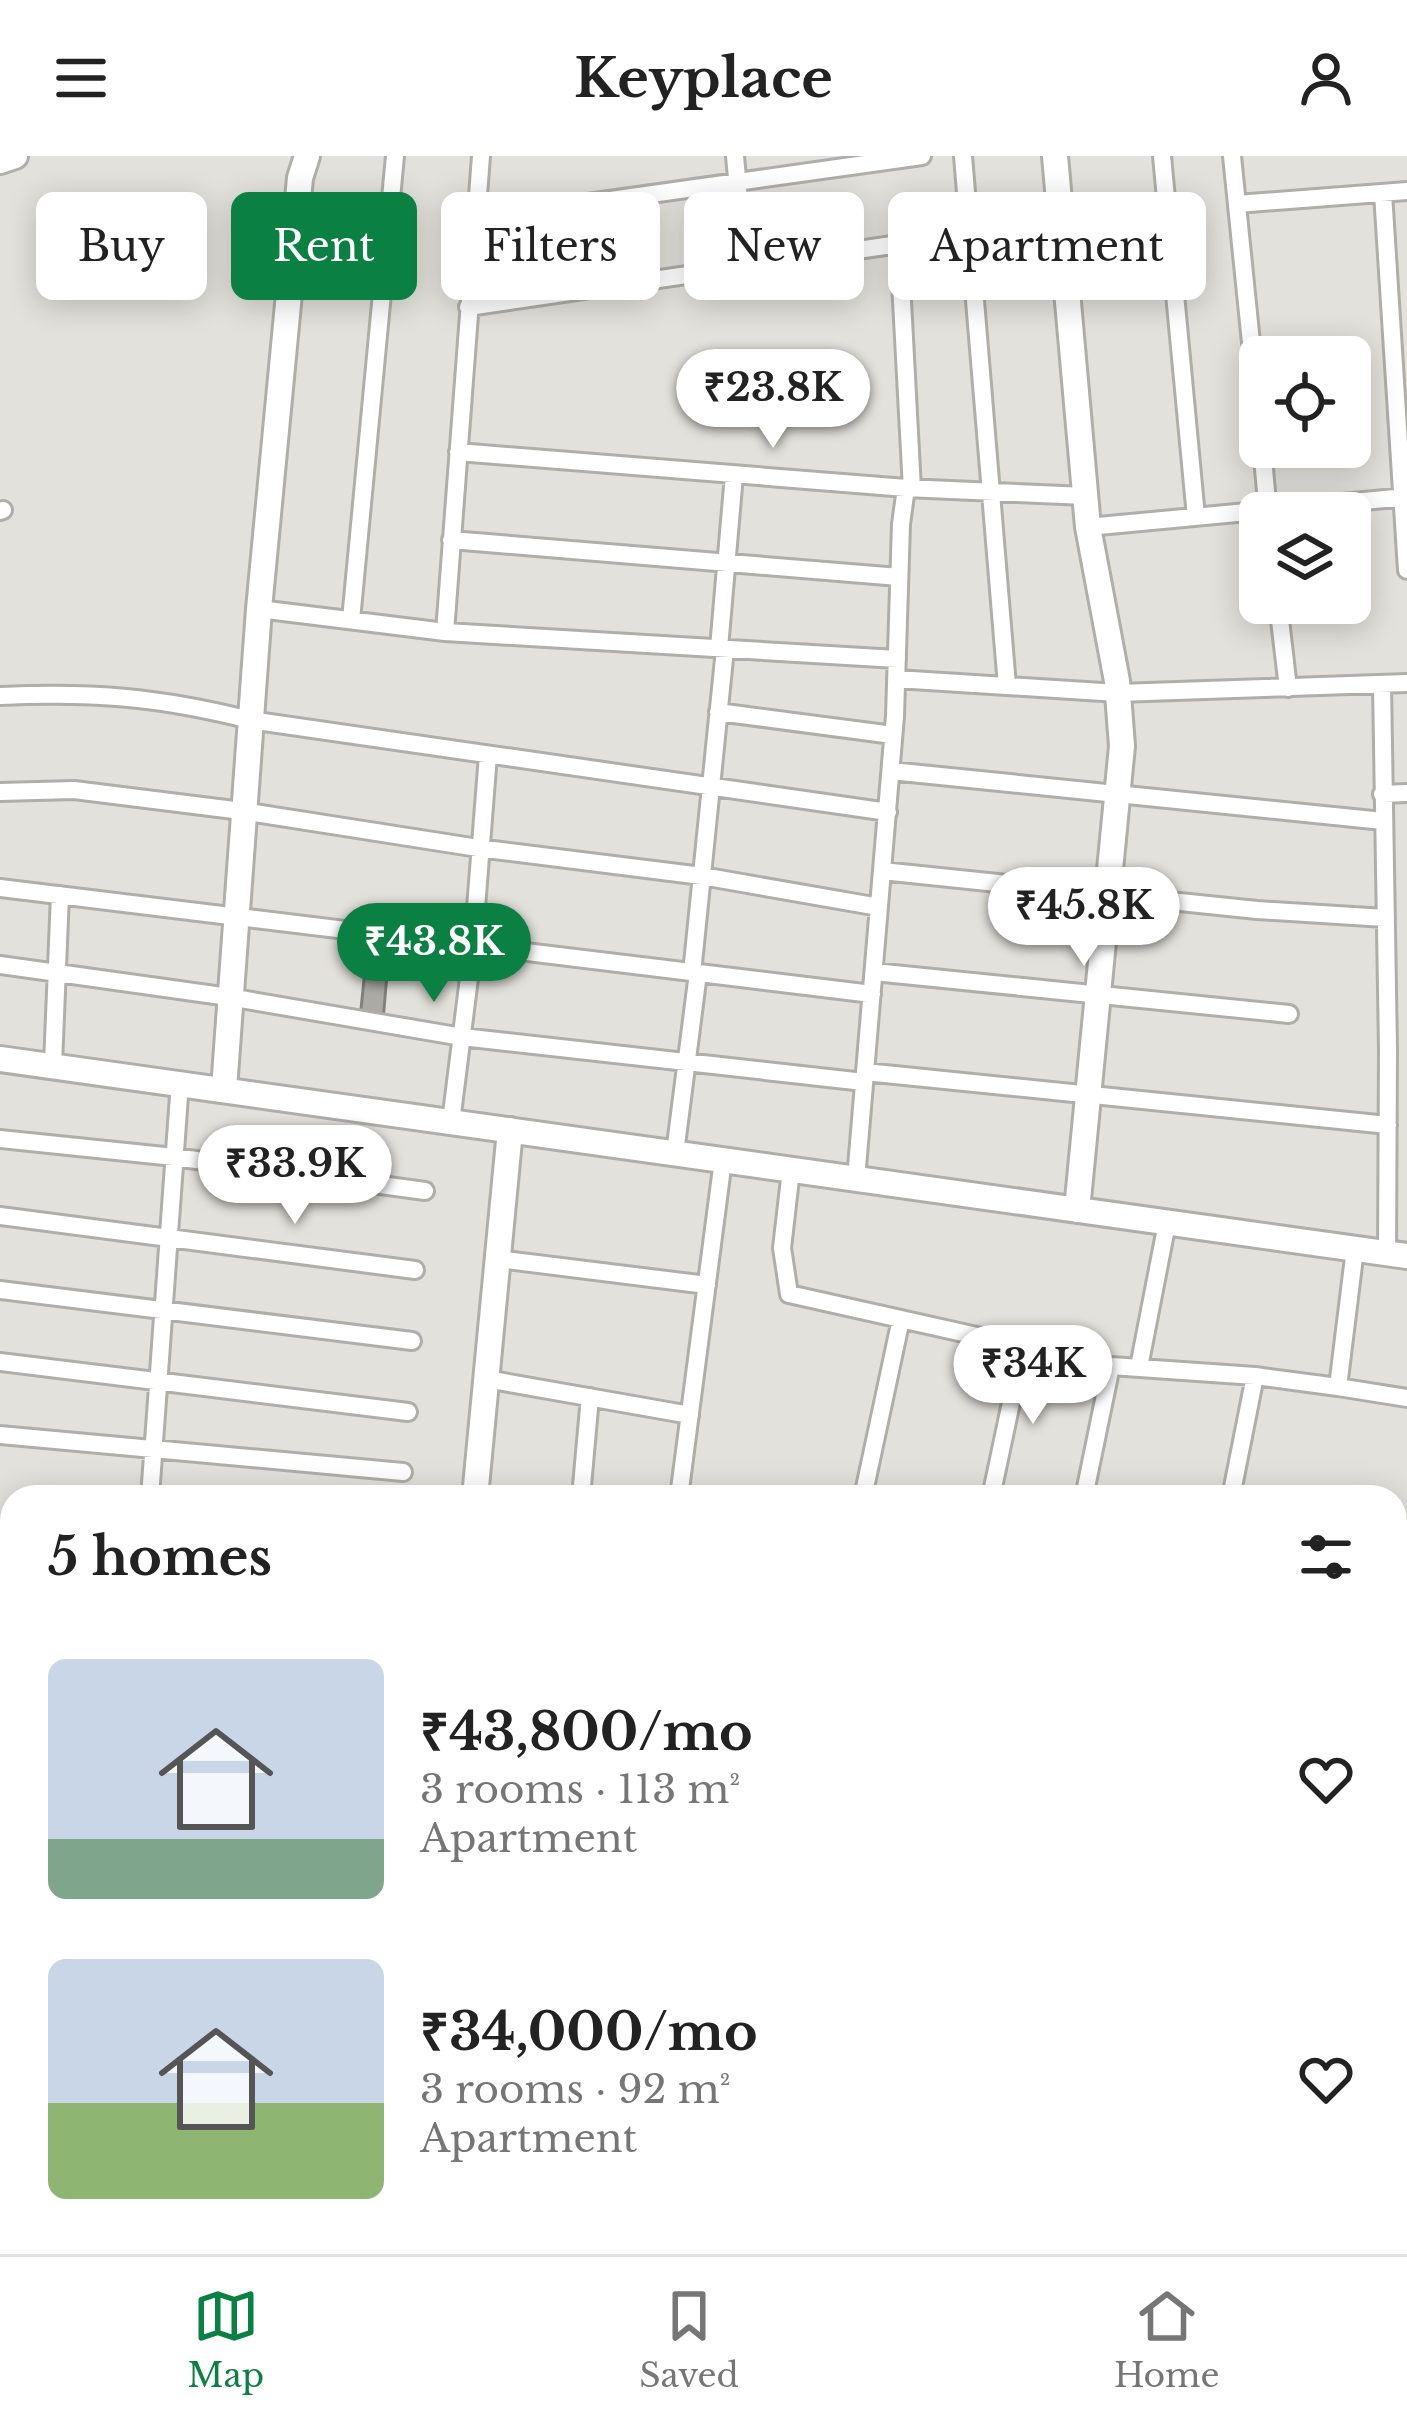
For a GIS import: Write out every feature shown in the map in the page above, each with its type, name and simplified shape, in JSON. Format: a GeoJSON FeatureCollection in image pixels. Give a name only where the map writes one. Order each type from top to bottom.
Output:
{"type":"FeatureCollection","features":[{"type":"Feature","properties":{"kind":"street"},"geometry":{"type":"LineString","coordinates":[[0,160],[15,156]]}},
{"type":"Feature","properties":{"kind":"street"},"geometry":{"type":"LineString","coordinates":[[224,1089],[259,609],[300,178],[307,156]]}},
{"type":"Feature","properties":{"kind":"street"},"geometry":{"type":"LineString","coordinates":[[351,620],[394,156]]}},
{"type":"Feature","properties":{"kind":"street"},"geometry":{"type":"LineString","coordinates":[[477,192],[481,156]]}},
{"type":"Feature","properties":{"kind":"street"},"geometry":{"type":"LineString","coordinates":[[735,156],[738,192]]}},
{"type":"Feature","properties":{"kind":"street"},"geometry":{"type":"LineString","coordinates":[[660,193],[922,156]]}},
{"type":"Feature","properties":{"kind":"street"},"geometry":{"type":"LineString","coordinates":[[963,156],[966,192]]}},
{"type":"Feature","properties":{"kind":"street"},"geometry":{"type":"LineString","coordinates":[[1055,156],[1058,192]]}},
{"type":"Feature","properties":{"kind":"street"},"geometry":{"type":"LineString","coordinates":[[1162,156],[1196,517]]}},
{"type":"Feature","properties":{"kind":"street"},"geometry":{"type":"LineString","coordinates":[[1232,156],[1250,336]]}},
{"type":"Feature","properties":{"kind":"street"},"geometry":{"type":"LineString","coordinates":[[1237,204],[1407,191]]}},
{"type":"Feature","properties":{"kind":"street"},"geometry":{"type":"LineString","coordinates":[[1383,193],[1407,569]]}},
{"type":"Feature","properties":{"kind":"street"},"geometry":{"type":"LineString","coordinates":[[468,307],[684,275]]}},
{"type":"Feature","properties":{"kind":"street"},"geometry":{"type":"LineString","coordinates":[[445,632],[468,300]]}},
{"type":"Feature","properties":{"kind":"street"},"geometry":{"type":"LineString","coordinates":[[856,1179],[888,812],[899,578],[909,489],[901,300]]}},
{"type":"Feature","properties":{"kind":"street"},"geometry":{"type":"LineString","coordinates":[[975,300],[1007,686]]}},
{"type":"Feature","properties":{"kind":"street"},"geometry":{"type":"LineString","coordinates":[[1068,300],[1088,527],[1118,693],[1122,746],[1078,1210]]}},
{"type":"Feature","properties":{"kind":"street"},"geometry":{"type":"LineString","coordinates":[[458,452],[909,489],[1086,496]]}},
{"type":"Feature","properties":{"kind":"street"},"geometry":{"type":"LineString","coordinates":[[675,1154],[718,712],[734,475]]}},
{"type":"Feature","properties":{"kind":"street"},"geometry":{"type":"LineString","coordinates":[[1371,500],[1403,497]]}},
{"type":"Feature","properties":{"kind":"street"},"geometry":{"type":"LineString","coordinates":[[1088,527],[1239,513]]}},
{"type":"Feature","properties":{"kind":"street"},"geometry":{"type":"LineString","coordinates":[[452,540],[899,578]]}},
{"type":"Feature","properties":{"kind":"street"},"geometry":{"type":"LineString","coordinates":[[259,609],[445,632],[896,659]]}},
{"type":"Feature","properties":{"kind":"street"},"geometry":{"type":"LineString","coordinates":[[1280,624],[1288,688]]}},
{"type":"Feature","properties":{"kind":"street"},"geometry":{"type":"LineString","coordinates":[[896,680],[1118,693],[1407,683]]}},
{"type":"Feature","properties":{"kind":"street"},"geometry":{"type":"LineString","coordinates":[[0,1059],[1397,1255],[1388,1125],[1382,684]]}},
{"type":"Feature","properties":{"kind":"street"},"geometry":{"type":"LineString","coordinates":[[0,696],[113,694],[250,720],[888,812]]}},
{"type":"Feature","properties":{"kind":"street"},"geometry":{"type":"LineString","coordinates":[[718,712],[893,735]]}},
{"type":"Feature","properties":{"kind":"street"},"geometry":{"type":"LineString","coordinates":[[452,1121],[473,946],[488,755]]}},
{"type":"Feature","properties":{"kind":"street"},"geometry":{"type":"LineString","coordinates":[[891,771],[1382,821]]}},
{"type":"Feature","properties":{"kind":"street"},"geometry":{"type":"LineString","coordinates":[[0,792],[74,790],[242,811],[478,848],[702,876],[879,907]]}},
{"type":"Feature","properties":{"kind":"street"},"geometry":{"type":"LineString","coordinates":[[1382,794],[1407,793]]}},
{"type":"Feature","properties":{"kind":"street"},"geometry":{"type":"LineString","coordinates":[[883,872],[1385,918]]}},
{"type":"Feature","properties":{"kind":"street"},"geometry":{"type":"LineString","coordinates":[[0,888],[872,994]]}},
{"type":"Feature","properties":{"kind":"street"},"geometry":{"type":"LineString","coordinates":[[53,1064],[60,896]]}},
{"type":"Feature","properties":{"kind":"street"},"geometry":{"type":"LineString","coordinates":[[0,965],[229,997],[462,1037],[687,1062],[1388,1125]]}},
{"type":"Feature","properties":{"kind":"street"},"geometry":{"type":"LineString","coordinates":[[874,972],[1289,1014]]}},
{"type":"Feature","properties":{"kind":"street"},"geometry":{"type":"LineString","coordinates":[[151,1485],[180,1082]]}},
{"type":"Feature","properties":{"kind":"street"},"geometry":{"type":"LineString","coordinates":[[476,1485],[510,1130]]}},
{"type":"Feature","properties":{"kind":"street"},"geometry":{"type":"LineString","coordinates":[[0,1139],[425,1191]]}},
{"type":"Feature","properties":{"kind":"street"},"geometry":{"type":"LineString","coordinates":[[681,1485],[723,1160]]}},
{"type":"Feature","properties":{"kind":"street"},"geometry":{"type":"LineString","coordinates":[[791,1170],[782,1248],[789,1294],[1111,1366],[1255,1376],[1407,1398]]}},
{"type":"Feature","properties":{"kind":"street"},"geometry":{"type":"LineString","coordinates":[[0,1216],[415,1270]]}},
{"type":"Feature","properties":{"kind":"street"},"geometry":{"type":"LineString","coordinates":[[1139,1367],[1167,1222]]}},
{"type":"Feature","properties":{"kind":"street"},"geometry":{"type":"LineString","coordinates":[[1338,1387],[1355,1249]]}},
{"type":"Feature","properties":{"kind":"street"},"geometry":{"type":"LineString","coordinates":[[497,1259],[707,1286]]}},
{"type":"Feature","properties":{"kind":"street"},"geometry":{"type":"LineString","coordinates":[[0,1290],[412,1341]]}},
{"type":"Feature","properties":{"kind":"street"},"geometry":{"type":"LineString","coordinates":[[866,1485],[902,1319]]}},
{"type":"Feature","properties":{"kind":"street"},"geometry":{"type":"LineString","coordinates":[[994,1485],[1023,1346]]}},
{"type":"Feature","properties":{"kind":"street"},"geometry":{"type":"LineString","coordinates":[[0,1362],[408,1412]]}},
{"type":"Feature","properties":{"kind":"street"},"geometry":{"type":"LineString","coordinates":[[1086,1485],[1111,1366]]}},
{"type":"Feature","properties":{"kind":"street"},"geometry":{"type":"LineString","coordinates":[[1233,1485],[1255,1376]]}},
{"type":"Feature","properties":{"kind":"street"},"geometry":{"type":"LineString","coordinates":[[486,1378],[690,1415]]}},
{"type":"Feature","properties":{"kind":"street"},"geometry":{"type":"LineString","coordinates":[[582,1485],[590,1397]]}},
{"type":"Feature","properties":{"kind":"street"},"geometry":{"type":"LineString","coordinates":[[0,1435],[403,1472]]}},
{"type":"Feature","properties":{"kind":"building"},"geometry":{"type":"Polygon","coordinates":[[[366,960],[388,962],[383,1021],[360,1019],[366,960]]]}}]}
